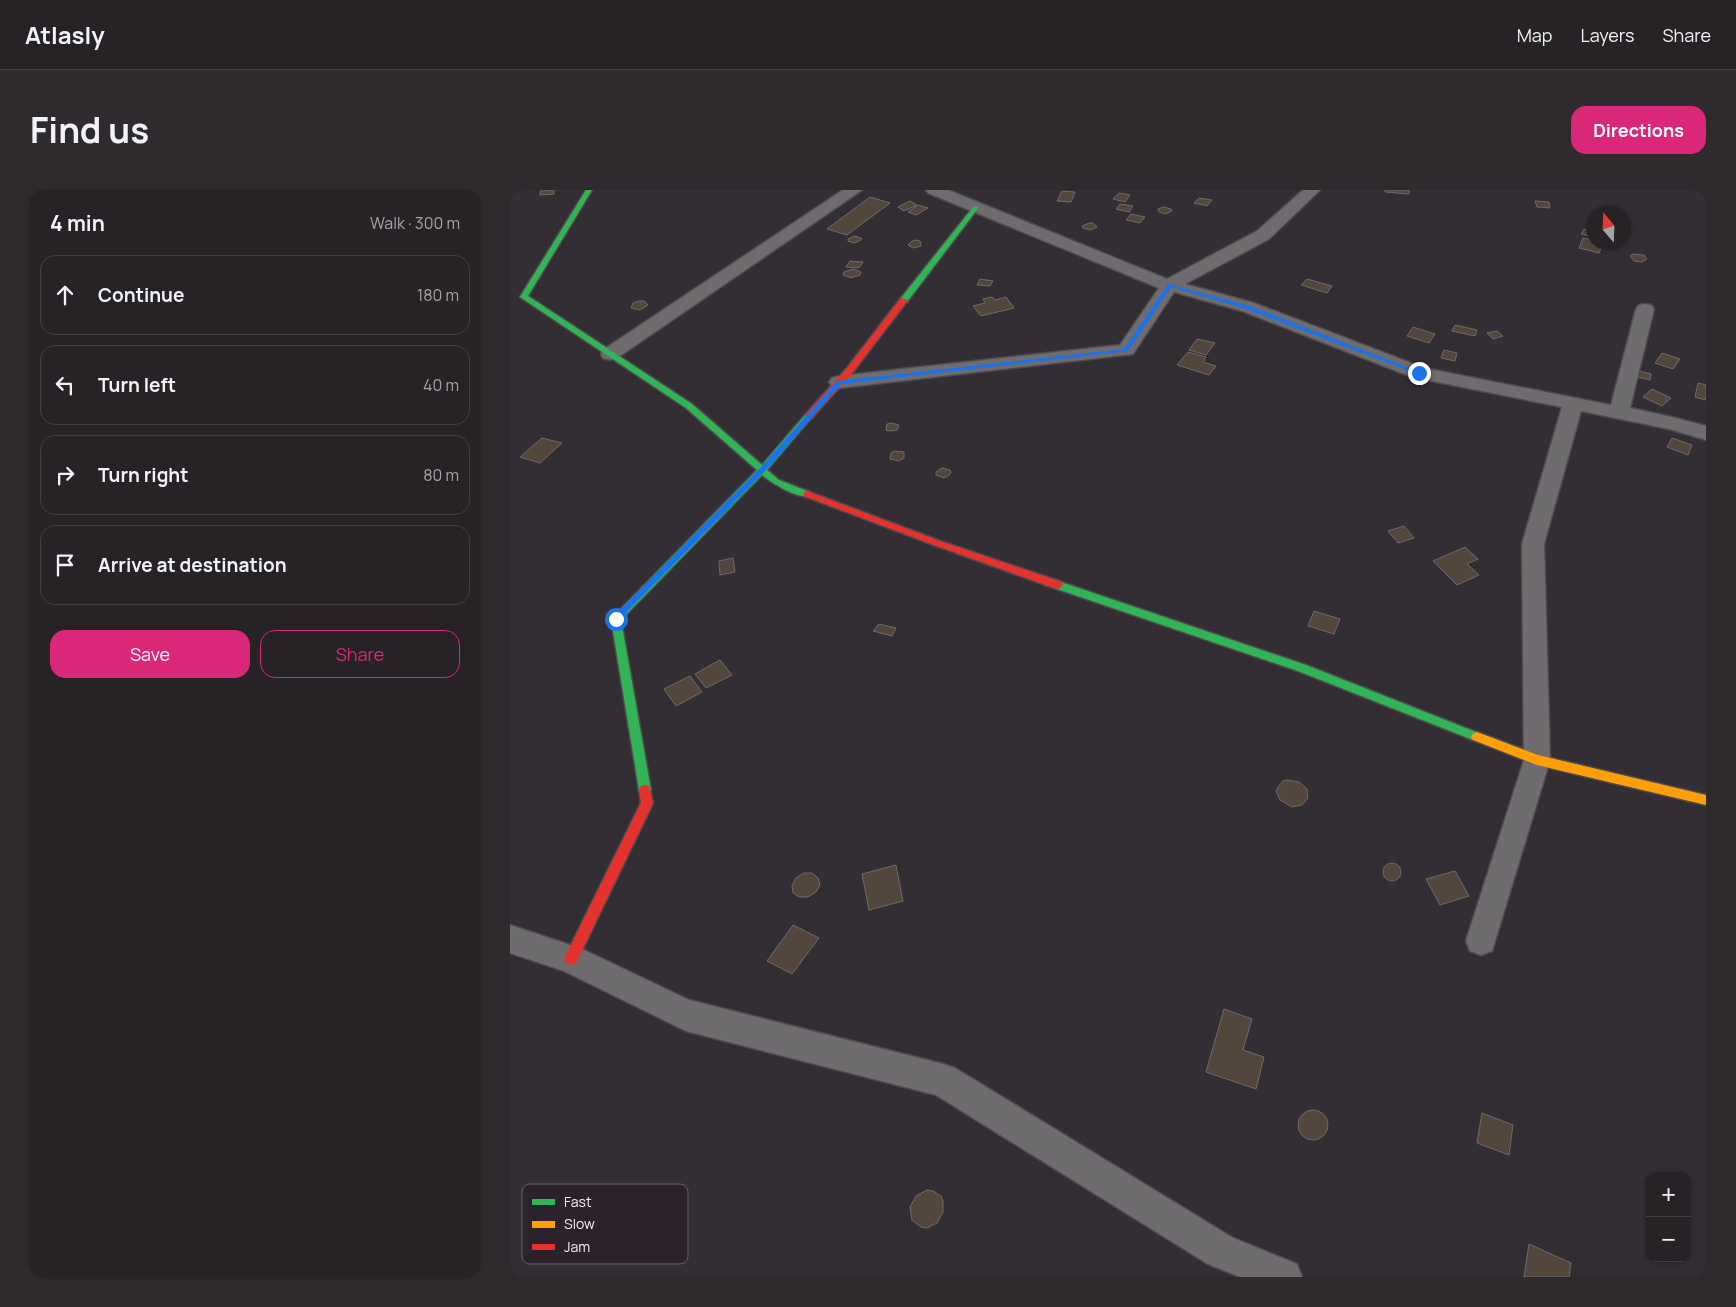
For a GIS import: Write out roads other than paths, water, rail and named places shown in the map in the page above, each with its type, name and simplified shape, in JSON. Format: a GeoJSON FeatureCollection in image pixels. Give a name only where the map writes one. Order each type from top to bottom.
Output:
{"type":"FeatureCollection","features":[{"type":"Feature","properties":{"kind":"street"},"geometry":{"type":"LineString","coordinates":[[589,190],[524,297],[689,406],[776,482],[937,543],[1302,668],[1536,760],[1706,800]]}},
{"type":"Feature","properties":{"kind":"street"},"geometry":{"type":"LineString","coordinates":[[610,354],[854,190]]}},
{"type":"Feature","properties":{"kind":"street"},"geometry":{"type":"LineString","coordinates":[[934,190],[1154,281],[1248,308],[1419,373],[1672,423],[1706,434]]}},
{"type":"Feature","properties":{"kind":"street"},"geometry":{"type":"LineString","coordinates":[[839,382],[1126,350],[1170,285],[1263,235],[1312,190]]}},
{"type":"Feature","properties":{"kind":"street"},"geometry":{"type":"LineString","coordinates":[[572,959],[647,803],[616,619],[762,470],[839,382],[976,207]]}},
{"type":"Feature","properties":{"kind":"street"},"geometry":{"type":"LineString","coordinates":[[1619,412],[1644,310]]}},
{"type":"Feature","properties":{"kind":"street"},"geometry":{"type":"LineString","coordinates":[[1481,941],[1536,760],[1533,544],[1573,403]]}},
{"type":"Feature","properties":{"kind":"street"},"geometry":{"type":"LineString","coordinates":[[510,939],[572,959],[686,1015],[942,1080],[1221,1251],[1284,1277]]}}]}
